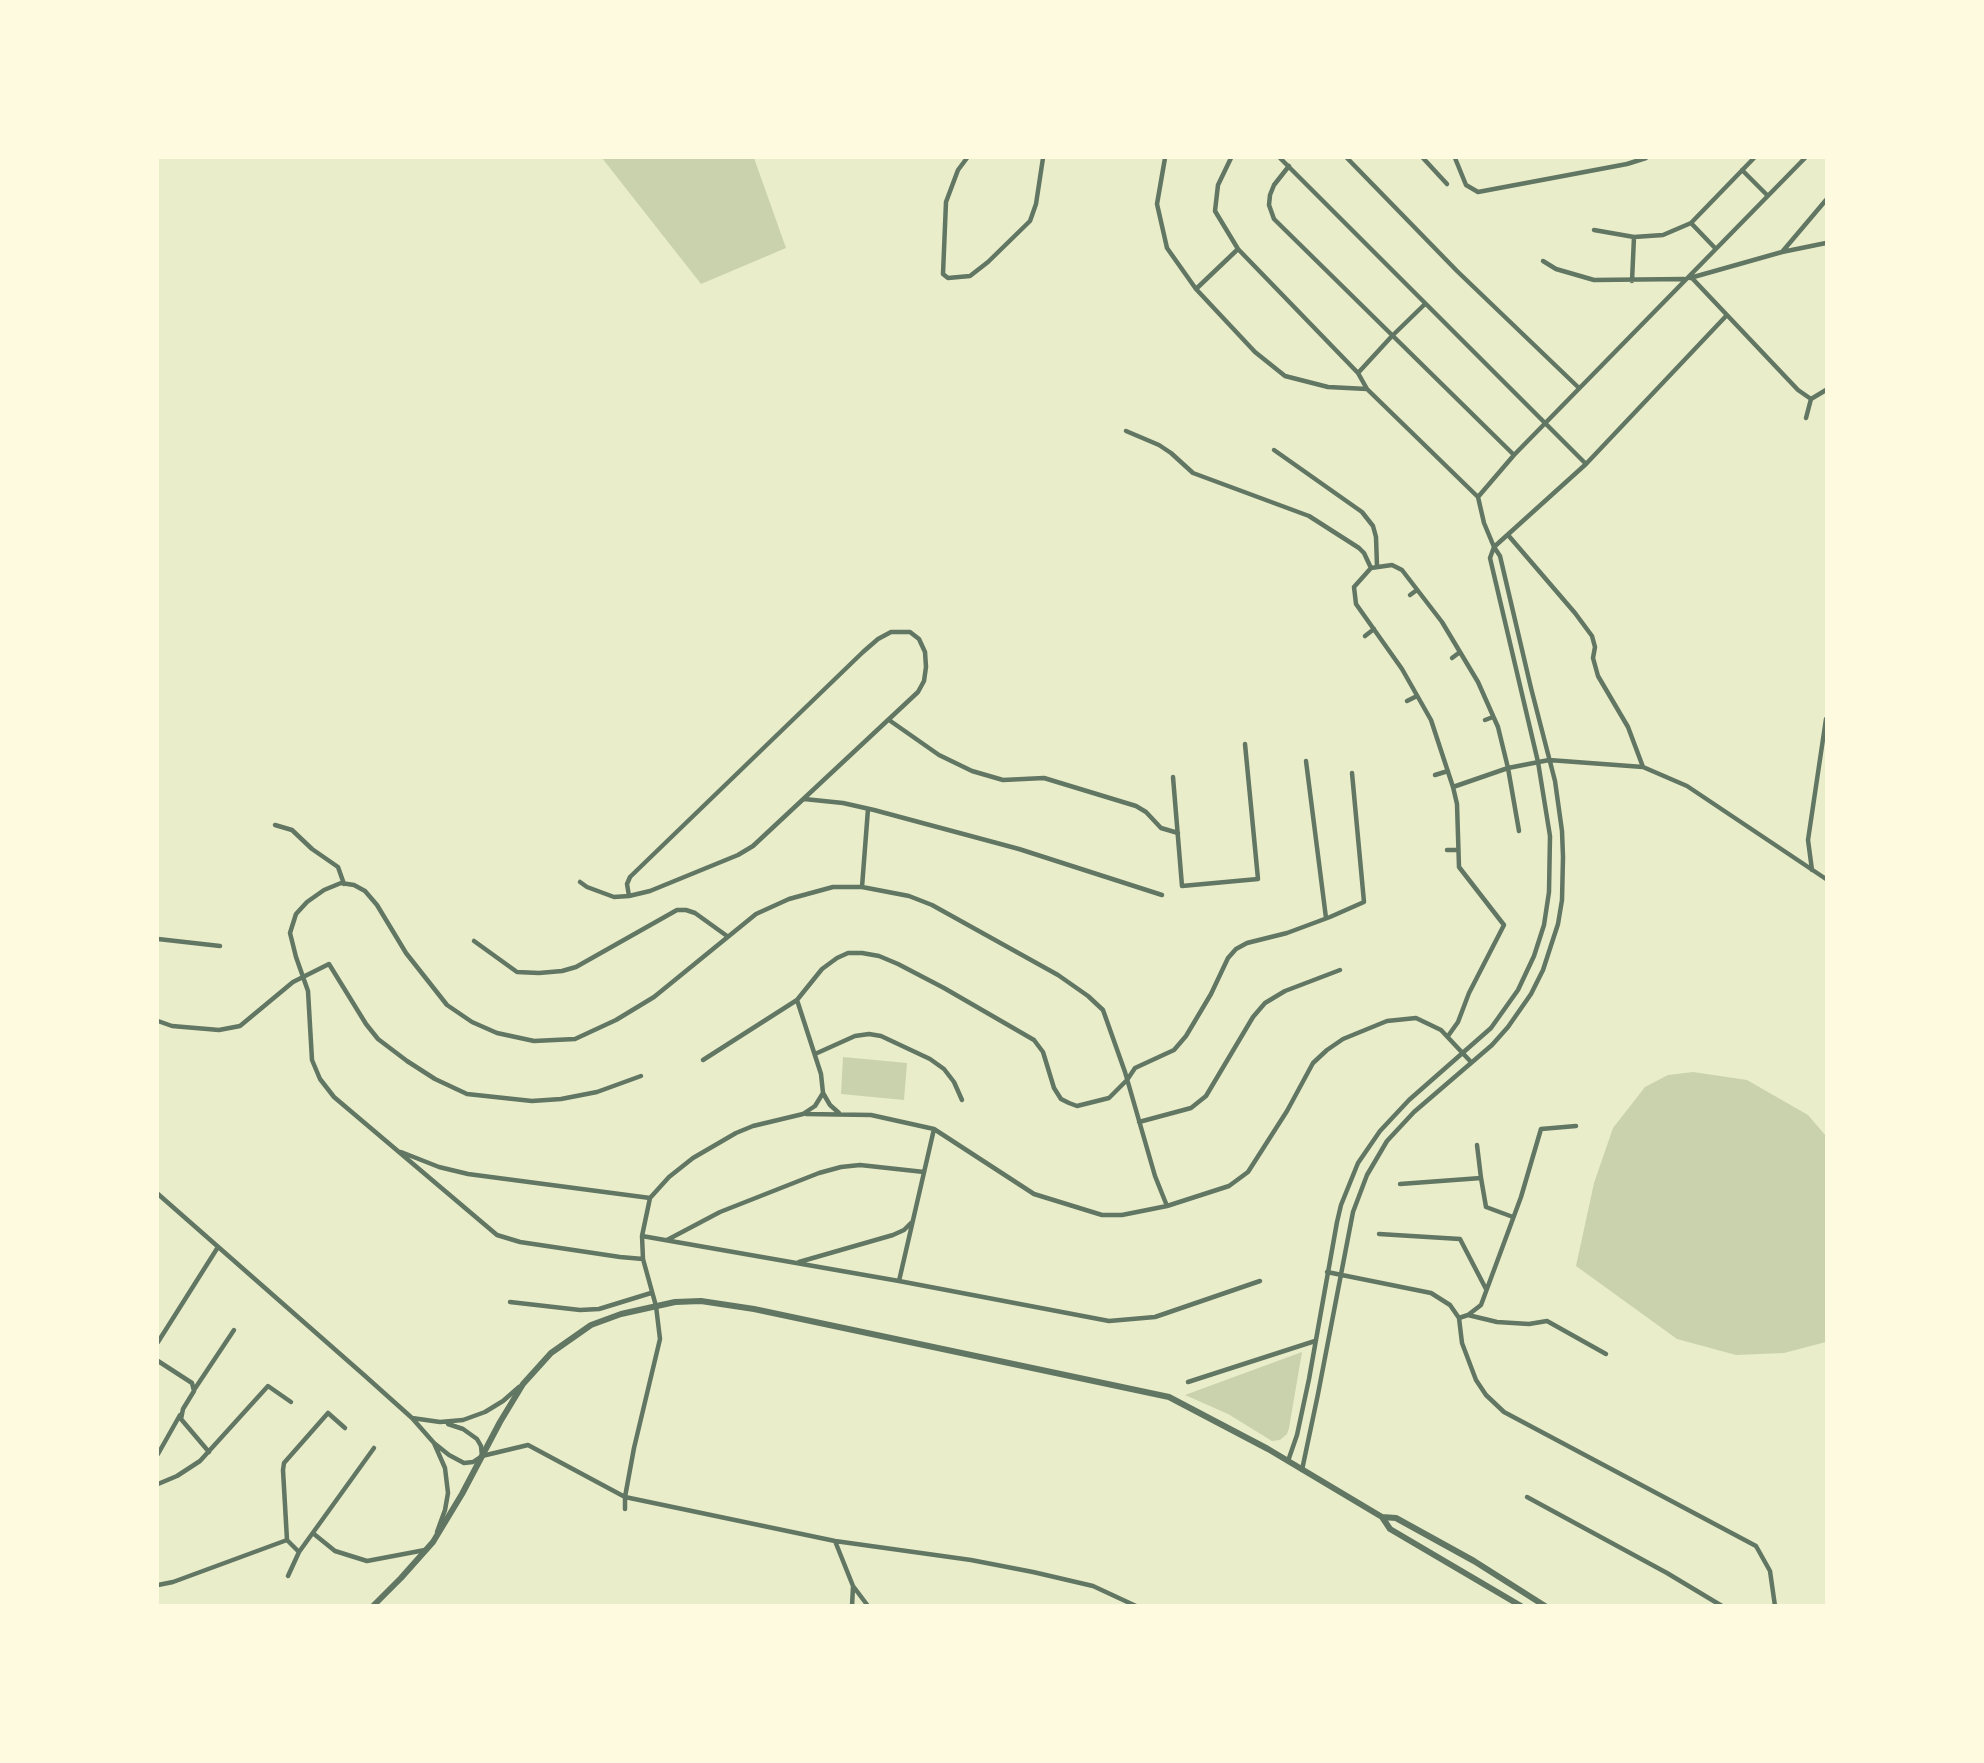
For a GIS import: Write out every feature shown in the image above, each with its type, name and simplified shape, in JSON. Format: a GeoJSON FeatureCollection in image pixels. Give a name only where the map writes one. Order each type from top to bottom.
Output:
{"type":"FeatureCollection","features":[{"type":"Feature","properties":{"kind":"street"},"geometry":{"type":"LineString","coordinates":[[967,158],[958,170],[947,195],[943,274],[948,278],[970,276],[988,262],[1030,221],[1036,204],[1043,158]]}},
{"type":"Feature","properties":{"kind":"street"},"geometry":{"type":"LineString","coordinates":[[1164,158],[1157,204],[1167,248],[1196,289],[1255,352],[1285,376],[1328,387],[1367,389]]}},
{"type":"Feature","properties":{"kind":"street"},"geometry":{"type":"LineString","coordinates":[[1231,158],[1218,185],[1215,211],[1238,249],[1358,373],[1367,389],[1478,496],[1484,523],[1500,556],[1555,781],[1562,831],[1563,875],[1558,924],[1549,954],[1531,994],[1508,1027],[1414,1112],[1387,1141],[1359,1193],[1353,1212],[1302,1470]]}},
{"type":"Feature","properties":{"kind":"street"},"geometry":{"type":"LineString","coordinates":[[1280,158],[1586,464]]}},
{"type":"Feature","properties":{"kind":"street"},"geometry":{"type":"LineString","coordinates":[[1347,158],[1457,271],[1579,388]]}},
{"type":"Feature","properties":{"kind":"street"},"geometry":{"type":"LineString","coordinates":[[1423,158],[1447,184]]}},
{"type":"Feature","properties":{"kind":"street"},"geometry":{"type":"LineString","coordinates":[[1455,158],[1466,185],[1478,192],[1627,164],[1646,158]]}},
{"type":"Feature","properties":{"kind":"street"},"geometry":{"type":"LineString","coordinates":[[1593,230],[1634,237],[1663,235],[1691,223],[1754,158]]}},
{"type":"Feature","properties":{"kind":"street"},"geometry":{"type":"LineString","coordinates":[[1478,496],[1514,455],[1683,280],[1805,158]]}},
{"type":"Feature","properties":{"kind":"street"},"geometry":{"type":"LineString","coordinates":[[1289,166],[1269,195],[1269,205],[1274,219],[1514,455]]}},
{"type":"Feature","properties":{"kind":"street"},"geometry":{"type":"LineString","coordinates":[[1742,170],[1767,195]]}},
{"type":"Feature","properties":{"kind":"street"},"geometry":{"type":"LineString","coordinates":[[1782,252],[1827,200]]}},
{"type":"Feature","properties":{"kind":"street"},"geometry":{"type":"LineString","coordinates":[[1691,223],[1715,248]]}},
{"type":"Feature","properties":{"kind":"street"},"geometry":{"type":"LineString","coordinates":[[1632,281],[1634,237]]}},
{"type":"Feature","properties":{"kind":"street"},"geometry":{"type":"LineString","coordinates":[[1543,261],[1556,269],[1594,280],[1683,280],[1782,252],[1827,243]]}},
{"type":"Feature","properties":{"kind":"street"},"geometry":{"type":"LineString","coordinates":[[1196,289],[1238,249]]}},
{"type":"Feature","properties":{"kind":"street"},"geometry":{"type":"LineString","coordinates":[[1691,277],[1798,390],[1811,399]]}},
{"type":"Feature","properties":{"kind":"street"},"geometry":{"type":"LineString","coordinates":[[1358,373],[1425,304]]}},
{"type":"Feature","properties":{"kind":"street"},"geometry":{"type":"LineString","coordinates":[[1288,1461],[1297,1435],[1327,1272],[1341,1205],[1349,1182],[1365,1150],[1380,1131],[1409,1100],[1491,1028],[1518,990],[1534,956],[1544,925],[1550,882],[1550,836],[1538,762],[1490,558],[1494,547],[1586,464],[1727,315]]}},
{"type":"Feature","properties":{"kind":"street"},"geometry":{"type":"LineString","coordinates":[[1806,418],[1811,399],[1827,390]]}},
{"type":"Feature","properties":{"kind":"street"},"geometry":{"type":"LineString","coordinates":[[1126,430],[1159,445],[1193,473],[1309,516],[1359,548],[1374,567]]}},
{"type":"Feature","properties":{"kind":"street"},"geometry":{"type":"LineString","coordinates":[[1274,450],[1362,512],[1373,526],[1376,537],[1374,567]]}},
{"type":"Feature","properties":{"kind":"street"},"geometry":{"type":"LineString","coordinates":[[1508,535],[1592,636],[1595,647],[1593,658],[1598,676],[1628,727],[1643,767]]}},
{"type":"Feature","properties":{"kind":"street"},"geometry":{"type":"LineString","coordinates":[[1448,1036],[1458,1022],[1468,993],[1504,925],[1459,867],[1453,787],[1431,720],[1356,604],[1354,586],[1374,567],[1392,565],[1402,570],[1442,622],[1478,682],[1493,717],[1508,768],[1519,831]]}},
{"type":"Feature","properties":{"kind":"street"},"geometry":{"type":"LineString","coordinates":[[1410,596],[1417,590]]}},
{"type":"Feature","properties":{"kind":"street"},"geometry":{"type":"LineString","coordinates":[[1365,636],[1374,629]]}},
{"type":"Feature","properties":{"kind":"street"},"geometry":{"type":"LineString","coordinates":[[580,882],[614,897],[629,896],[650,891],[738,855],[753,846],[918,692],[924,681],[925,652],[919,639],[910,632],[891,632],[862,652],[630,877],[627,890],[629,896]]}},
{"type":"Feature","properties":{"kind":"street"},"geometry":{"type":"LineString","coordinates":[[1452,658],[1460,652]]}},
{"type":"Feature","properties":{"kind":"street"},"geometry":{"type":"LineString","coordinates":[[1407,701],[1417,696]]}},
{"type":"Feature","properties":{"kind":"street"},"geometry":{"type":"LineString","coordinates":[[1485,720],[1493,717]]}},
{"type":"Feature","properties":{"kind":"street"},"geometry":{"type":"LineString","coordinates":[[889,720],[939,755],[972,771],[1003,780],[1044,778],[1136,806],[1146,812],[1161,828],[1178,833]]}},
{"type":"Feature","properties":{"kind":"street"},"geometry":{"type":"LineString","coordinates":[[1812,870],[1808,840],[1827,720]]}},
{"type":"Feature","properties":{"kind":"street"},"geometry":{"type":"LineString","coordinates":[[1173,777],[1182,886],[1258,879],[1245,744]]}},
{"type":"Feature","properties":{"kind":"street"},"geometry":{"type":"LineString","coordinates":[[1306,760],[1326,918]]}},
{"type":"Feature","properties":{"kind":"street"},"geometry":{"type":"LineString","coordinates":[[1453,787],[1508,768],[1549,760],[1643,767],[1687,786],[1827,879]]}},
{"type":"Feature","properties":{"kind":"street"},"geometry":{"type":"LineString","coordinates":[[1435,775],[1448,771]]}},
{"type":"Feature","properties":{"kind":"street"},"geometry":{"type":"LineString","coordinates":[[703,1060],[797,1000],[822,969],[837,958],[848,953],[862,953],[879,956],[944,988],[1034,1040],[1043,1052],[1054,1088],[1061,1099],[1069,1104],[1077,1106],[1109,1098],[1127,1080],[1135,1068],[1174,1050],[1186,1036],[1211,994],[1228,958],[1236,949],[1247,943],[1287,933],[1364,902],[1352,773]]}},
{"type":"Feature","properties":{"kind":"street"},"geometry":{"type":"LineString","coordinates":[[804,799],[843,803],[1019,849],[1162,896]]}},
{"type":"Feature","properties":{"kind":"street"},"geometry":{"type":"LineString","coordinates":[[862,887],[868,809]]}},
{"type":"Feature","properties":{"kind":"street"},"geometry":{"type":"LineString","coordinates":[[1509,813],[1517,812]]}},
{"type":"Feature","properties":{"kind":"street"},"geometry":{"type":"LineString","coordinates":[[275,825],[292,830],[312,849],[338,867],[344,884]]}},
{"type":"Feature","properties":{"kind":"street"},"geometry":{"type":"LineString","coordinates":[[1448,850],[1458,850]]}},
{"type":"Feature","properties":{"kind":"street"},"geometry":{"type":"LineString","coordinates":[[643,1259],[520,1242],[497,1235],[334,1097],[320,1079],[312,1060],[308,991],[290,933],[296,915],[306,902],[324,890],[341,883],[354,885],[364,891],[377,905],[406,953],[447,1005],[472,1022],[497,1033],[534,1041],[575,1039],[616,1020],[654,997],[756,914],[789,899],[833,887],[862,887],[909,896],[932,905],[1058,975],[1088,996],[1103,1011],[1127,1080],[1155,1176],[1167,1206]]}},
{"type":"Feature","properties":{"kind":"street"},"geometry":{"type":"LineString","coordinates":[[474,941],[517,972],[539,973],[576,967],[677,910],[695,913],[727,936]]}},
{"type":"Feature","properties":{"kind":"street"},"geometry":{"type":"LineString","coordinates":[[158,939],[220,946]]}},
{"type":"Feature","properties":{"kind":"street"},"geometry":{"type":"LineString","coordinates":[[158,1021],[172,1026],[231,1029],[250,1019],[303,975],[329,964],[378,1039],[435,1079],[467,1094],[532,1101],[561,1099],[597,1092],[641,1076]]}},
{"type":"Feature","properties":{"kind":"street"},"geometry":{"type":"LineString","coordinates":[[1139,1122],[1191,1108],[1206,1096],[1253,1017],[1265,1003],[1285,991],[1340,970]]}},
{"type":"Feature","properties":{"kind":"street"},"geometry":{"type":"LineString","coordinates":[[797,1000],[815,1054],[823,1093],[830,1105],[839,1113]]}},
{"type":"Feature","properties":{"kind":"street"},"geometry":{"type":"LineString","coordinates":[[625,1509],[625,1497],[660,1339],[656,1306],[643,1259],[642,1236],[650,1198],[669,1177],[693,1158],[729,1137],[753,1126],[803,1114],[871,1115],[934,1129],[1034,1194],[1102,1215],[1122,1215],[1167,1206],[1229,1186],[1248,1172],[1287,1111],[1313,1063],[1343,1039],[1387,1021],[1416,1018],[1441,1030],[1471,1062]]}},
{"type":"Feature","properties":{"kind":"street"},"geometry":{"type":"LineString","coordinates":[[815,1054],[855,1036],[869,1034],[881,1036],[930,1059],[944,1069],[954,1082],[962,1100]]}},
{"type":"Feature","properties":{"kind":"street"},"geometry":{"type":"LineString","coordinates":[[803,1114],[815,1106],[823,1093]]}},
{"type":"Feature","properties":{"kind":"street"},"geometry":{"type":"LineString","coordinates":[[1459,1318],[1468,1315],[1481,1305],[1513,1217],[1540,1129],[1576,1126]]}},
{"type":"Feature","properties":{"kind":"street"},"geometry":{"type":"LineString","coordinates":[[899,1281],[934,1129]]}},
{"type":"Feature","properties":{"kind":"street"},"geometry":{"type":"LineString","coordinates":[[1477,1145],[1486,1207],[1513,1217]]}},
{"type":"Feature","properties":{"kind":"street"},"geometry":{"type":"LineString","coordinates":[[396,1150],[439,1167],[468,1174],[650,1198]]}},
{"type":"Feature","properties":{"kind":"street"},"geometry":{"type":"LineString","coordinates":[[668,1240],[720,1212],[819,1173],[841,1167],[860,1165],[924,1172]]}},
{"type":"Feature","properties":{"kind":"street"},"geometry":{"type":"LineString","coordinates":[[1400,1184],[1481,1178]]}},
{"type":"Feature","properties":{"kind":"street"},"geometry":{"type":"LineString","coordinates":[[158,1194],[412,1418],[434,1443],[464,1463],[473,1462],[482,1456],[528,1445],[625,1497],[835,1541],[971,1560],[1033,1572],[1093,1586],[1136,1605]]}},
{"type":"Feature","properties":{"kind":"street"},"geometry":{"type":"LineString","coordinates":[[796,1263],[893,1235],[904,1230],[913,1221]]}},
{"type":"Feature","properties":{"kind":"street"},"geometry":{"type":"LineString","coordinates":[[1379,1234],[1460,1239],[1486,1289]]}},
{"type":"Feature","properties":{"kind":"street"},"geometry":{"type":"LineString","coordinates":[[642,1236],[1109,1321],[1155,1317],[1260,1281]]}},
{"type":"Feature","properties":{"kind":"street"},"geometry":{"type":"LineString","coordinates":[[158,1342],[218,1247]]}},
{"type":"Feature","properties":{"kind":"street"},"geometry":{"type":"LineString","coordinates":[[1327,1272],[1431,1293],[1450,1305],[1459,1318],[1462,1343],[1476,1380],[1486,1395],[1504,1412],[1756,1546],[1770,1572],[1775,1605]]}},
{"type":"Feature","properties":{"kind":"street"},"geometry":{"type":"LineString","coordinates":[[510,1302],[599,1310],[651,1293]]}},
{"type":"Feature","properties":{"kind":"street"},"geometry":{"type":"LineString","coordinates":[[440,1422],[462,1420],[485,1412],[503,1401],[523,1384],[551,1353],[591,1326],[621,1314],[656,1306],[675,1302],[701,1301],[754,1310],[1169,1397],[1288,1461],[1383,1517],[1396,1518],[1474,1561],[1545,1605]]}},
{"type":"Feature","properties":{"kind":"street"},"geometry":{"type":"LineString","coordinates":[[1468,1315],[1497,1322],[1529,1324],[1547,1321],[1606,1354]]}},
{"type":"Feature","properties":{"kind":"street"},"geometry":{"type":"LineString","coordinates":[[158,1454],[194,1391],[234,1330]]}},
{"type":"Feature","properties":{"kind":"street"},"geometry":{"type":"LineString","coordinates":[[1188,1382],[1315,1341]]}},
{"type":"Feature","properties":{"kind":"street"},"geometry":{"type":"LineString","coordinates":[[158,1361],[192,1383],[194,1391]]}},
{"type":"Feature","properties":{"kind":"street"},"geometry":{"type":"LineString","coordinates":[[373,1605],[433,1542],[523,1384]]}},
{"type":"Feature","properties":{"kind":"street"},"geometry":{"type":"LineString","coordinates":[[158,1484],[177,1476],[200,1461],[268,1386],[291,1402]]}},
{"type":"Feature","properties":{"kind":"street"},"geometry":{"type":"LineString","coordinates":[[299,1552],[287,1540],[284,1463],[328,1413],[345,1428]]}},
{"type":"Feature","properties":{"kind":"street"},"geometry":{"type":"LineString","coordinates":[[181,1415],[185,1425],[209,1452]]}},
{"type":"Feature","properties":{"kind":"street"},"geometry":{"type":"LineString","coordinates":[[412,1418],[440,1422],[464,1429],[477,1439],[481,1446],[482,1456]]}},
{"type":"Feature","properties":{"kind":"street"},"geometry":{"type":"LineString","coordinates":[[433,1542],[445,1510],[448,1493],[445,1468],[434,1443]]}},
{"type":"Feature","properties":{"kind":"street"},"geometry":{"type":"LineString","coordinates":[[288,1576],[299,1552],[374,1448]]}},
{"type":"Feature","properties":{"kind":"street"},"geometry":{"type":"LineString","coordinates":[[1527,1497],[1722,1605]]}},
{"type":"Feature","properties":{"kind":"street"},"geometry":{"type":"LineString","coordinates":[[1383,1517],[1390,1528],[1521,1605]]}},
{"type":"Feature","properties":{"kind":"street"},"geometry":{"type":"LineString","coordinates":[[314,1533],[335,1551],[367,1561],[427,1550]]}},
{"type":"Feature","properties":{"kind":"street"},"geometry":{"type":"LineString","coordinates":[[158,1585],[173,1582],[287,1540]]}},
{"type":"Feature","properties":{"kind":"street"},"geometry":{"type":"LineString","coordinates":[[835,1541],[853,1586],[868,1605]]}},
{"type":"Feature","properties":{"kind":"street"},"geometry":{"type":"LineString","coordinates":[[852,1605],[853,1586]]}},
{"type":"Feature","properties":{"kind":"green space"},"geometry":{"type":"Polygon","coordinates":[[[602,158],[754,158],[786,248],[701,284],[602,158]]]}},
{"type":"Feature","properties":{"kind":"green space"},"geometry":{"type":"Polygon","coordinates":[[[843,1057],[907,1063],[904,1100],[841,1094],[843,1057]]]}},
{"type":"Feature","properties":{"kind":"green space"},"geometry":{"type":"Polygon","coordinates":[[[1693,1072],[1747,1080],[1808,1115],[1826,1136],[1826,1342],[1784,1353],[1736,1355],[1677,1339],[1576,1266],[1594,1183],[1613,1128],[1645,1087],[1668,1075],[1693,1072]]]}},
{"type":"Feature","properties":{"kind":"green space"},"geometry":{"type":"Polygon","coordinates":[[[1302,1352],[1289,1428],[1287,1434],[1280,1440],[1272,1441],[1228,1414],[1185,1395],[1302,1352]]]}}]}
